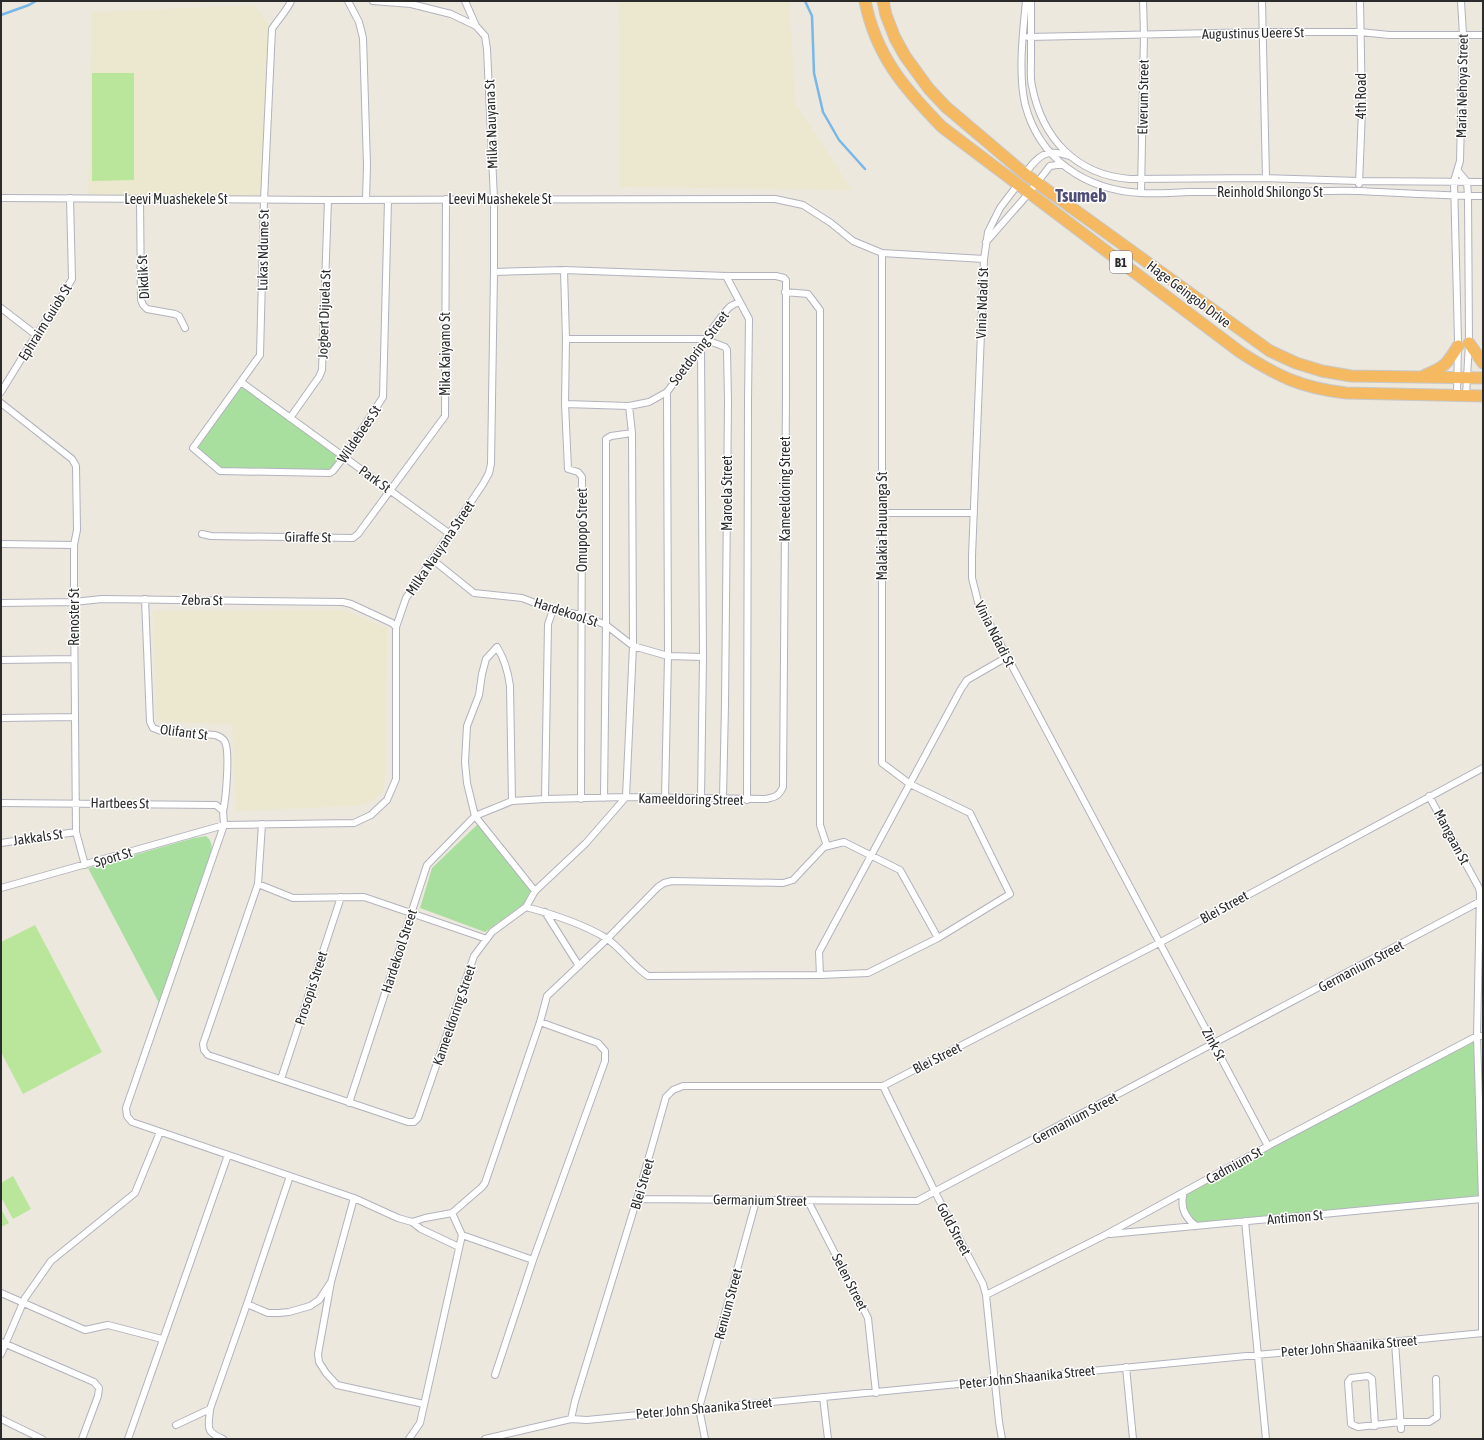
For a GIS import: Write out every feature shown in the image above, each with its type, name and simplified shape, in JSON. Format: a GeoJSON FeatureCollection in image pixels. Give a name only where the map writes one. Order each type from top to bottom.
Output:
{"type":"FeatureCollection","features":[{"type":"Feature","properties":{"kind":"highway","name":"Hage Geingob Drive"},"geometry":{"type":"LineString","coordinates":[[865,1],[868,18],[880,48],[888,63],[909,92],[942,127],[1240,352],[1267,370],[1298,384],[1325,391],[1346,393],[1483,396]]}},
{"type":"Feature","properties":{"kind":"highway","name":"Hage Geingob Drive"},"geometry":{"type":"LineString","coordinates":[[882,1],[895,38],[915,72],[929,90],[946,107],[1025,174],[1270,351],[1296,363],[1315,369],[1351,376],[1483,378]]}},
{"type":"Feature","properties":{"kind":"highway"},"geometry":{"type":"LineString","coordinates":[[1419,377],[1440,369],[1447,364],[1463,344],[1483,363]]}},
{"type":"Feature","properties":{"kind":"street","name":"Lukas Ndume St"},"geometry":{"type":"LineString","coordinates":[[194,449],[194,446],[259,358],[261,352],[264,200],[272,29],[281,15],[288,8],[291,1]]}},
{"type":"Feature","properties":{"kind":"street"},"geometry":{"type":"LineString","coordinates":[[348,1],[359,22],[363,38],[366,200]]}},
{"type":"Feature","properties":{"kind":"street"},"geometry":{"type":"LineString","coordinates":[[373,1],[411,4],[451,14],[476,26]]}},
{"type":"Feature","properties":{"kind":"street","name":"Milka Nauyana St"},"geometry":{"type":"LineString","coordinates":[[465,1],[476,26],[484,36],[487,49],[494,199]]}},
{"type":"Feature","properties":{"kind":"street"},"geometry":{"type":"LineString","coordinates":[[1025,174],[1039,156],[1042,148],[1031,122],[1025,103],[1022,85],[1022,37],[1026,1]]}},
{"type":"Feature","properties":{"kind":"street"},"geometry":{"type":"LineString","coordinates":[[986,242],[1038,183],[1050,166],[1054,155],[1052,135],[1036,104],[1032,85],[1031,1]]}},
{"type":"Feature","properties":{"kind":"street","name":"Elverum Street"},"geometry":{"type":"LineString","coordinates":[[1141,193],[1144,34],[1143,1]]}},
{"type":"Feature","properties":{"kind":"street"},"geometry":{"type":"LineString","coordinates":[[1262,1],[1266,178]]}},
{"type":"Feature","properties":{"kind":"street","name":"4th Road"},"geometry":{"type":"LineString","coordinates":[[1357,191],[1359,181],[1362,110],[1360,1]]}},
{"type":"Feature","properties":{"kind":"street","name":"Maria Nehoya Street"},"geometry":{"type":"LineString","coordinates":[[1454,181],[1460,161],[1463,35],[1461,1]]}},
{"type":"Feature","properties":{"kind":"street","name":"Augustinus Ueere St"},"geometry":{"type":"LineString","coordinates":[[1022,37],[1263,32],[1360,32],[1389,35],[1483,35]]}},
{"type":"Feature","properties":{"kind":"street","name":"Reinhold Shilongo St"},"geometry":{"type":"LineString","coordinates":[[1052,135],[1059,147],[1083,166],[1114,178],[1266,178],[1359,181],[1483,182]]}},
{"type":"Feature","properties":{"kind":"street"},"geometry":{"type":"LineString","coordinates":[[1039,139],[1054,155]]}},
{"type":"Feature","properties":{"kind":"street","name":"Reinhold Shilongo St"},"geometry":{"type":"LineString","coordinates":[[1039,156],[1062,153],[1072,157]]}},
{"type":"Feature","properties":{"kind":"street","name":"Reinhold Shilongo St"},"geometry":{"type":"LineString","coordinates":[[1054,155],[1063,166],[1086,180],[1102,186],[1141,193],[1357,191],[1483,196]]}},
{"type":"Feature","properties":{"kind":"street"},"geometry":{"type":"LineString","coordinates":[[1050,166],[1063,166]]}},
{"type":"Feature","properties":{"kind":"street"},"geometry":{"type":"LineString","coordinates":[[1458,171],[1467,182],[1468,196],[1461,395]]}},
{"type":"Feature","properties":{"kind":"street","name":"Vinia Ndadi St"},"geometry":{"type":"LineString","coordinates":[[1025,174],[1000,208],[988,232],[986,242],[984,259],[972,578],[978,602],[1159,943]]}},
{"type":"Feature","properties":{"kind":"street"},"geometry":{"type":"LineString","coordinates":[[1454,181],[1463,344],[1461,395]]}},
{"type":"Feature","properties":{"kind":"street","name":"Leevi Muashekele St"},"geometry":{"type":"LineString","coordinates":[[1,198],[264,200],[775,199],[803,205],[831,223],[853,241],[882,253],[984,259]]}},
{"type":"Feature","properties":{"kind":"street","name":"Ephraim Guiob St"},"geometry":{"type":"LineString","coordinates":[[1,392],[72,279],[70,198]]}},
{"type":"Feature","properties":{"kind":"street","name":"Dikdik St"},"geometry":{"type":"LineString","coordinates":[[140,199],[141,300],[147,309],[179,316],[185,328]]}},
{"type":"Feature","properties":{"kind":"street","name":"Milka Nauyana Street"},"geometry":{"type":"LineString","coordinates":[[224,826],[354,823],[371,815],[387,800],[396,779],[396,627],[406,598],[483,484],[489,473],[491,464],[494,199]]}},
{"type":"Feature","properties":{"kind":"street","name":"Jogbert Dijuela St"},"geometry":{"type":"LineString","coordinates":[[290,418],[320,377],[322,370],[328,200]]}},
{"type":"Feature","properties":{"kind":"street","name":"Wildebees St"},"geometry":{"type":"LineString","coordinates":[[194,449],[220,471],[330,473],[344,457],[383,396],[388,200]]}},
{"type":"Feature","properties":{"kind":"street","name":"Mika Kaiyamo St"},"geometry":{"type":"LineString","coordinates":[[390,490],[445,416],[446,200]]}},
{"type":"Feature","properties":{"kind":"street","name":"Malakia Hauuanga St"},"geometry":{"type":"LineString","coordinates":[[882,253],[882,763],[910,784]]}},
{"type":"Feature","properties":{"kind":"street","name":"Kameeldoring Street"},"geometry":{"type":"LineString","coordinates":[[262,824],[258,884],[203,1044],[204,1050],[208,1055],[408,1122],[414,1122],[418,1118],[474,956],[492,932],[526,907],[535,890],[586,843],[626,798],[766,799],[776,797],[783,787],[786,280],[776,276],[726,276],[564,270],[494,272]]}},
{"type":"Feature","properties":{"kind":"street","name":"Omupopo Street"},"geometry":{"type":"LineString","coordinates":[[564,270],[566,339],[565,404],[568,470],[578,472],[582,477],[581,799]]}},
{"type":"Feature","properties":{"kind":"street"},"geometry":{"type":"LineString","coordinates":[[726,276],[749,320],[747,800]]}},
{"type":"Feature","properties":{"kind":"street"},"geometry":{"type":"LineString","coordinates":[[785,292],[808,294],[820,310],[820,825],[827,846]]}},
{"type":"Feature","properties":{"kind":"street","name":"Soetdoring Street"},"geometry":{"type":"LineString","coordinates":[[565,404],[629,406],[649,402],[666,392],[700,347],[704,339],[714,329],[731,306],[740,302]]}},
{"type":"Feature","properties":{"kind":"street"},"geometry":{"type":"LineString","coordinates":[[1,308],[36,335]]}},
{"type":"Feature","properties":{"kind":"street","name":"Maroela Street"},"geometry":{"type":"LineString","coordinates":[[566,339],[704,339],[724,347],[727,350],[723,799]]}},
{"type":"Feature","properties":{"kind":"street"},"geometry":{"type":"LineString","coordinates":[[700,347],[703,657],[701,799]]}},
{"type":"Feature","properties":{"kind":"street","name":"Park St"},"geometry":{"type":"LineString","coordinates":[[241,382],[450,534]]}},
{"type":"Feature","properties":{"kind":"street"},"geometry":{"type":"LineString","coordinates":[[665,798],[668,656],[666,392]]}},
{"type":"Feature","properties":{"kind":"street","name":"Renoster St"},"geometry":{"type":"LineString","coordinates":[[1,404],[75,462],[77,530],[74,545],[76,832],[85,865]]}},
{"type":"Feature","properties":{"kind":"street"},"geometry":{"type":"LineString","coordinates":[[475,816],[512,801],[626,798],[633,646],[632,433],[629,406]]}},
{"type":"Feature","properties":{"kind":"street"},"geometry":{"type":"LineString","coordinates":[[604,798],[606,439],[611,436],[632,433]]}},
{"type":"Feature","properties":{"kind":"street","name":"Giraffe St"},"geometry":{"type":"LineString","coordinates":[[202,534],[211,536],[353,538],[358,534],[390,490]]}},
{"type":"Feature","properties":{"kind":"street"},"geometry":{"type":"LineString","coordinates":[[882,513],[974,513]]}},
{"type":"Feature","properties":{"kind":"street"},"geometry":{"type":"LineString","coordinates":[[1,544],[74,545]]}},
{"type":"Feature","properties":{"kind":"street","name":"Hardekool St"},"geometry":{"type":"LineString","coordinates":[[433,560],[474,593],[522,598],[553,610],[582,615],[606,625],[633,646],[668,656],[703,657]]}},
{"type":"Feature","properties":{"kind":"street","name":"Zebra St"},"geometry":{"type":"LineString","coordinates":[[1,603],[74,602],[102,599],[347,602],[392,623],[396,627]]}},
{"type":"Feature","properties":{"kind":"street","name":"Olifant St"},"geometry":{"type":"LineString","coordinates":[[145,599],[150,722],[153,728],[161,731],[215,735],[222,738],[226,744],[227,780],[226,800],[223,811]]}},
{"type":"Feature","properties":{"kind":"street"},"geometry":{"type":"LineString","coordinates":[[545,799],[548,624],[553,610]]}},
{"type":"Feature","properties":{"kind":"street"},"geometry":{"type":"LineString","coordinates":[[512,801],[510,686],[508,670],[504,658],[497,647],[486,659],[479,695],[467,726],[465,762],[466,783],[475,816],[535,890]]}},
{"type":"Feature","properties":{"kind":"street"},"geometry":{"type":"LineString","coordinates":[[820,975],[819,952],[966,680],[1007,657]]}},
{"type":"Feature","properties":{"kind":"street"},"geometry":{"type":"LineString","coordinates":[[1,660],[74,659]]}},
{"type":"Feature","properties":{"kind":"street"},"geometry":{"type":"LineString","coordinates":[[1,718],[75,717]]}},
{"type":"Feature","properties":{"kind":"street","name":"Blei Street"},"geometry":{"type":"LineString","coordinates":[[571,1419],[575,1401],[638,1199],[666,1097],[673,1090],[683,1086],[883,1086],[1159,943],[1483,768]]}},
{"type":"Feature","properties":{"kind":"street"},"geometry":{"type":"LineString","coordinates":[[526,907],[545,912],[607,939],[648,976],[820,975],[868,973],[938,938],[1010,893],[970,813],[910,784]]}},
{"type":"Feature","properties":{"kind":"street","name":"Mangaan St"},"geometry":{"type":"LineString","coordinates":[[1429,796],[1479,888],[1480,893],[1482,1333]]}},
{"type":"Feature","properties":{"kind":"street","name":"Hartbees St"},"geometry":{"type":"LineString","coordinates":[[1,803],[216,805],[223,811]]}},
{"type":"Feature","properties":{"kind":"street"},"geometry":{"type":"LineString","coordinates":[[223,811],[224,826],[126,1108],[127,1116],[132,1122],[354,1198],[398,1218],[412,1222],[421,1229],[459,1247]]}},
{"type":"Feature","properties":{"kind":"street","name":"Hardekool Street"},"geometry":{"type":"LineString","coordinates":[[349,1102],[427,865],[475,816]]}},
{"type":"Feature","properties":{"kind":"street","name":"Sport St"},"geometry":{"type":"LineString","coordinates":[[1,888],[224,826]]}},
{"type":"Feature","properties":{"kind":"street","name":"Jakkals St"},"geometry":{"type":"LineString","coordinates":[[1,843],[76,832]]}},
{"type":"Feature","properties":{"kind":"street"},"geometry":{"type":"LineString","coordinates":[[412,1222],[452,1213],[485,1183],[540,1022],[547,996],[607,939],[658,887],[664,883],[672,881],[783,883],[793,880],[824,847],[844,842],[900,870],[938,938]]}},
{"type":"Feature","properties":{"kind":"street"},"geometry":{"type":"LineString","coordinates":[[258,884],[293,898],[364,897],[487,939]]}},
{"type":"Feature","properties":{"kind":"street","name":"Prosopis Street"},"geometry":{"type":"LineString","coordinates":[[281,1079],[341,897]]}},
{"type":"Feature","properties":{"kind":"street","name":"Germanium Street"},"geometry":{"type":"LineString","coordinates":[[638,1199],[912,1202],[921,1200],[1479,902]]}},
{"type":"Feature","properties":{"kind":"street"},"geometry":{"type":"LineString","coordinates":[[545,912],[579,966]]}},
{"type":"Feature","properties":{"kind":"street","name":"Zink St"},"geometry":{"type":"LineString","coordinates":[[1159,943],[1268,1146]]}},
{"type":"Feature","properties":{"kind":"street"},"geometry":{"type":"LineString","coordinates":[[495,1375],[533,1260],[605,1061],[605,1051],[598,1043],[540,1022]]}},
{"type":"Feature","properties":{"kind":"street","name":"Cadmium St"},"geometry":{"type":"LineString","coordinates":[[986,1295],[1107,1234],[1268,1146],[1480,1036]]}},
{"type":"Feature","properties":{"kind":"street","name":"Gold Street"},"geometry":{"type":"LineString","coordinates":[[883,1086],[935,1192],[983,1284],[986,1295],[994,1380],[1002,1439]]}},
{"type":"Feature","properties":{"kind":"street"},"geometry":{"type":"LineString","coordinates":[[1,1354],[4,1343],[25,1298],[51,1261],[135,1194],[160,1132]]}},
{"type":"Feature","properties":{"kind":"street"},"geometry":{"type":"LineString","coordinates":[[128,1439],[228,1155]]}},
{"type":"Feature","properties":{"kind":"street"},"geometry":{"type":"LineString","coordinates":[[222,1439],[211,1433],[209,1429],[210,1409],[290,1176]]}},
{"type":"Feature","properties":{"kind":"street"},"geometry":{"type":"LineString","coordinates":[[1184,1192],[1182,1200],[1183,1209],[1186,1216],[1196,1226]]}},
{"type":"Feature","properties":{"kind":"street"},"geometry":{"type":"LineString","coordinates":[[354,1198],[331,1282],[318,1354],[319,1362],[326,1373],[338,1385],[424,1404]]}},
{"type":"Feature","properties":{"kind":"street","name":"Antimon St"},"geometry":{"type":"LineString","coordinates":[[1107,1234],[1482,1199]]}},
{"type":"Feature","properties":{"kind":"street","name":"Renium Street"},"geometry":{"type":"LineString","coordinates":[[700,1408],[756,1200]]}},
{"type":"Feature","properties":{"kind":"street","name":"Selen Street"},"geometry":{"type":"LineString","coordinates":[[808,1201],[868,1318],[876,1393]]}},
{"type":"Feature","properties":{"kind":"street"},"geometry":{"type":"LineString","coordinates":[[409,1439],[420,1422],[462,1235],[452,1213]]}},
{"type":"Feature","properties":{"kind":"street"},"geometry":{"type":"LineString","coordinates":[[1245,1221],[1266,1439]]}},
{"type":"Feature","properties":{"kind":"street"},"geometry":{"type":"LineString","coordinates":[[462,1235],[533,1260]]}},
{"type":"Feature","properties":{"kind":"street"},"geometry":{"type":"LineString","coordinates":[[247,1304],[268,1313],[289,1312],[310,1306],[319,1300],[331,1282]]}},
{"type":"Feature","properties":{"kind":"street"},"geometry":{"type":"LineString","coordinates":[[1,1294],[85,1330],[108,1325],[162,1339]]}},
{"type":"Feature","properties":{"kind":"street","name":"Peter John Shaanika Street"},"geometry":{"type":"LineString","coordinates":[[485,1439],[571,1419],[587,1420],[700,1408],[876,1393],[994,1380],[1482,1333]]}},
{"type":"Feature","properties":{"kind":"street"},"geometry":{"type":"LineString","coordinates":[[1395,1342],[1401,1429]]}},
{"type":"Feature","properties":{"kind":"street"},"geometry":{"type":"LineString","coordinates":[[4,1343],[94,1382],[99,1388],[98,1396],[82,1439]]}},
{"type":"Feature","properties":{"kind":"street"},"geometry":{"type":"LineString","coordinates":[[1126,1367],[1133,1439]]}},
{"type":"Feature","properties":{"kind":"street"},"geometry":{"type":"LineString","coordinates":[[1375,1426],[1372,1379],[1368,1376],[1351,1378],[1348,1382],[1351,1424],[1358,1427],[1375,1426],[1400,1422],[1429,1422],[1437,1417],[1436,1379]]}},
{"type":"Feature","properties":{"kind":"street"},"geometry":{"type":"LineString","coordinates":[[823,1398],[828,1439]]}},
{"type":"Feature","properties":{"kind":"street"},"geometry":{"type":"LineString","coordinates":[[700,1408],[705,1439]]}},
{"type":"Feature","properties":{"kind":"street"},"geometry":{"type":"LineString","coordinates":[[176,1425],[210,1409]]}},
{"type":"Feature","properties":{"kind":"street"},"geometry":{"type":"LineString","coordinates":[[1,1419],[42,1439]]}},
{"type":"Feature","properties":{"kind":"shaded area"},"geometry":{"type":"Polygon","coordinates":[[[619,1],[789,1],[796,104],[852,190],[620,187],[619,1]]]}},
{"type":"Feature","properties":{"kind":"shaded area"},"geometry":{"type":"Polygon","coordinates":[[[255,5],[272,29],[264,200],[88,198],[92,12],[255,5]]]}},
{"type":"Feature","properties":{"kind":"shaded area"},"geometry":{"type":"Polygon","coordinates":[[[344,610],[387,628],[385,778],[383,792],[369,803],[354,806],[236,811],[232,725],[157,721],[153,611],[344,610]]]}},
{"type":"Feature","properties":{"kind":"green space"},"geometry":{"type":"Polygon","coordinates":[[[92,73],[134,73],[134,180],[92,181],[92,73]]]}},
{"type":"Feature","properties":{"kind":"green space"},"geometry":{"type":"Polygon","coordinates":[[[241,382],[344,457],[333,471],[220,471],[194,445],[241,382]]]}},
{"type":"Feature","properties":{"kind":"green space"},"geometry":{"type":"Polygon","coordinates":[[[480,822],[532,887],[524,904],[485,932],[420,908],[432,868],[480,822]]]}},
{"type":"Feature","properties":{"kind":"green space"},"geometry":{"type":"Polygon","coordinates":[[[206,836],[212,845],[211,856],[159,1003],[88,868],[194,838],[206,836]]]}},
{"type":"Feature","properties":{"kind":"green space"},"geometry":{"type":"Polygon","coordinates":[[[35,925],[102,1052],[23,1094],[1,1052],[1,942],[35,925]]]}},
{"type":"Feature","properties":{"kind":"green space"},"geometry":{"type":"Polygon","coordinates":[[[1477,1036],[1482,1199],[1196,1226],[1186,1216],[1184,1192],[1477,1036]]]}},
{"type":"Feature","properties":{"kind":"green space"},"geometry":{"type":"Polygon","coordinates":[[[13,1176],[31,1209],[13,1219],[1,1197],[1,1183],[13,1176]]]}},
{"type":"Feature","properties":{"kind":"green space"},"geometry":{"type":"Polygon","coordinates":[[[1,1209],[9,1223],[1,1227],[1,1209]]]}},
{"type":"Feature","properties":{"kind":"waterway"},"geometry":{"type":"LineString","coordinates":[[1,15],[36,1]]}},
{"type":"Feature","properties":{"kind":"waterway"},"geometry":{"type":"LineString","coordinates":[[805,1],[812,16],[814,73],[823,112],[839,140],[865,169]]}},
{"type":"Feature","properties":{"kind":"district","name":"Tsumeb"},"geometry":{"type":"Point","coordinates":[1081,195]}}]}
